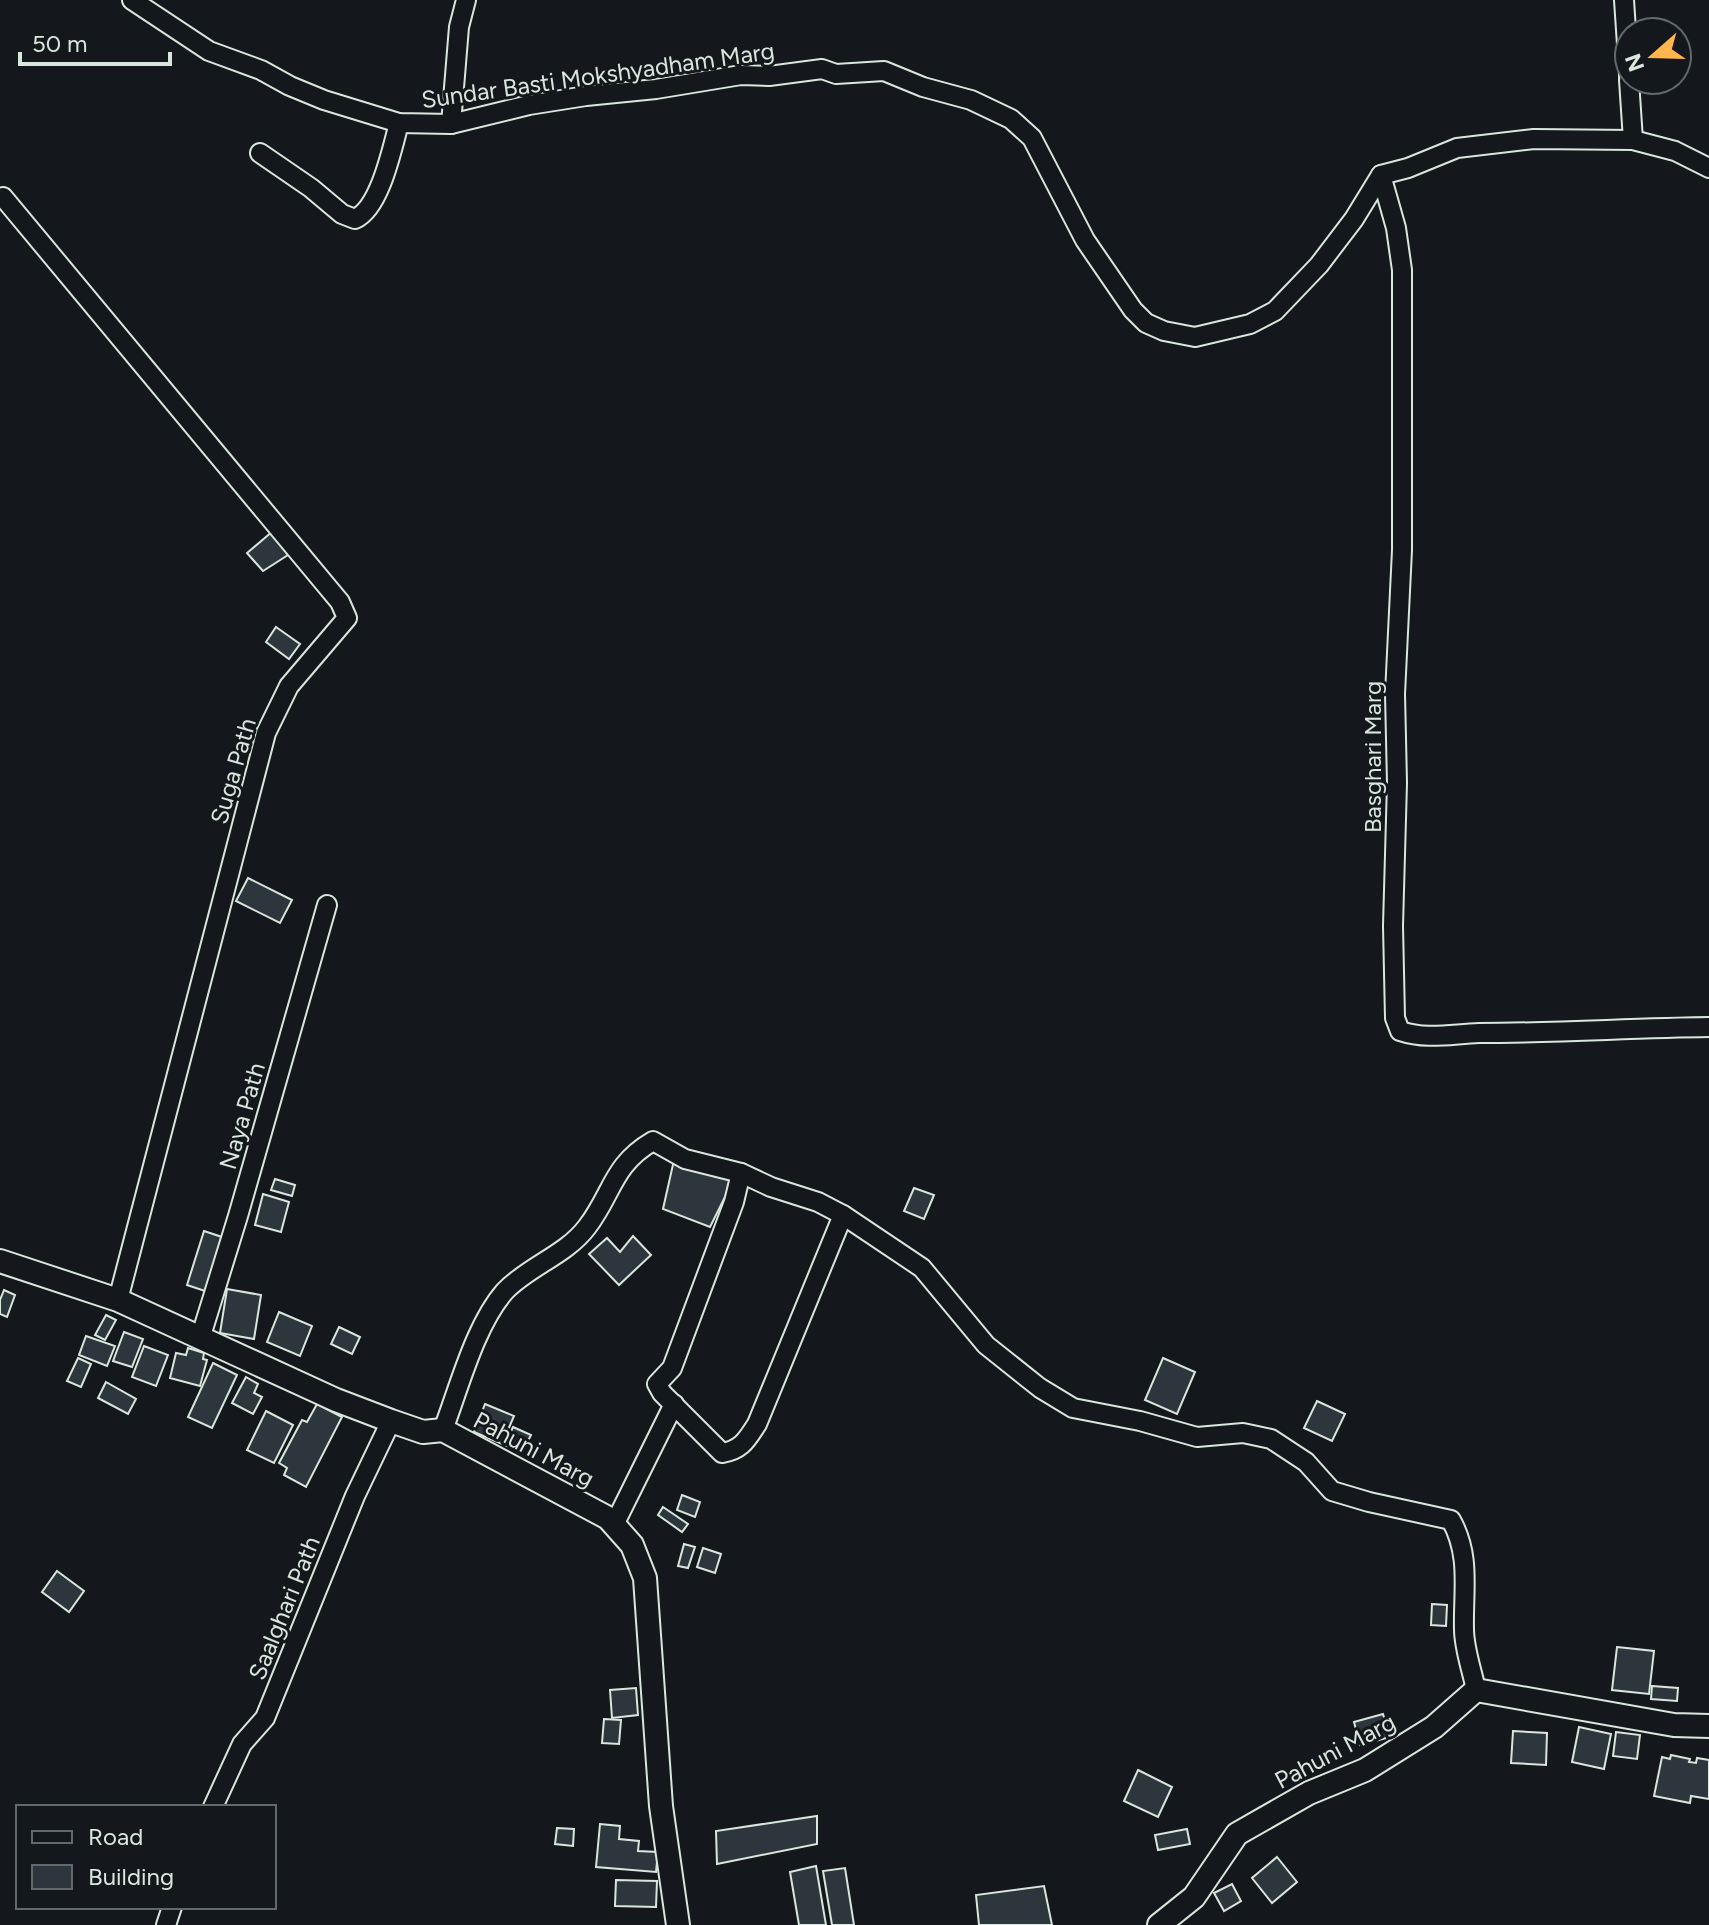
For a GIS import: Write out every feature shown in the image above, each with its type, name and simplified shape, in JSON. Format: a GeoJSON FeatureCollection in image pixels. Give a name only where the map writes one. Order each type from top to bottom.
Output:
{"type":"FeatureCollection","features":[{"type":"Feature","properties":{"kind":"street","name":"Sundar Basti Mokshyadham Marg"},"geometry":{"type":"LineString","coordinates":[[132,0],[209,51],[261,70],[324,100],[399,123],[451,124],[529,105],[741,75],[769,76],[822,69],[836,74],[884,71],[923,87],[971,100],[1011,119],[1032,138],[1085,240],[1133,310],[1146,323],[1164,331],[1195,337],[1250,324],[1275,311],[1319,265],[1354,219],[1381,175]]}},
{"type":"Feature","properties":{"kind":"street"},"geometry":{"type":"LineString","coordinates":[[451,124],[459,27],[466,0]]}},
{"type":"Feature","properties":{"kind":"street"},"geometry":{"type":"LineString","coordinates":[[1630,96],[1633,140]]}},
{"type":"Feature","properties":{"kind":"street"},"geometry":{"type":"LineString","coordinates":[[260,153],[342,214],[355,219],[369,210],[399,123]]}},
{"type":"Feature","properties":{"kind":"street"},"geometry":{"type":"LineString","coordinates":[[1381,175],[1408,168],[1443,152],[1480,144],[1534,139],[1633,140],[1675,151],[1709,168]]}},
{"type":"Feature","properties":{"kind":"street","name":"Basghari Marg"},"geometry":{"type":"LineString","coordinates":[[1381,175],[1396,228],[1402,270],[1402,550],[1395,694],[1397,783],[1393,926],[1395,1018],[1400,1031],[1419,1038],[1451,1034],[1709,1027]]}},
{"type":"Feature","properties":{"kind":"street","name":"Suga Path"},"geometry":{"type":"LineString","coordinates":[[3,197],[340,602],[347,618],[289,686],[266,733],[118,1300]]}},
{"type":"Feature","properties":{"kind":"street","name":"Naya Path"},"geometry":{"type":"LineString","coordinates":[[200,1339],[243,1201],[327,905]]}},
{"type":"Feature","properties":{"kind":"street"},"geometry":{"type":"LineString","coordinates":[[443,1430],[492,1310],[505,1291],[571,1243],[587,1227],[623,1165],[633,1153],[653,1141],[685,1159],[741,1173],[771,1187],[818,1202],[843,1215],[922,1268],[986,1345],[1040,1388],[1073,1408],[1140,1421],[1197,1437],[1243,1433],[1271,1439],[1306,1462],[1332,1491],[1451,1520],[1460,1536],[1467,1570],[1464,1632],[1476,1690],[1674,1725],[1709,1726]]}},
{"type":"Feature","properties":{"kind":"street"},"geometry":{"type":"LineString","coordinates":[[741,1173],[734,1202],[672,1368],[657,1384],[662,1393],[722,1453],[734,1451],[745,1444],[757,1424],[843,1215]]}},
{"type":"Feature","properties":{"kind":"street","name":"Pahuni Marg"},"geometry":{"type":"LineString","coordinates":[[0,1261],[118,1300],[336,1400],[391,1421],[423,1432],[443,1430],[608,1518],[632,1545],[645,1578],[661,1806],[678,1925]]}},
{"type":"Feature","properties":{"kind":"street"},"geometry":{"type":"LineString","coordinates":[[614,1525],[674,1404]]}},
{"type":"Feature","properties":{"kind":"street","name":"Saalghari Path"},"geometry":{"type":"LineString","coordinates":[[214,1805],[242,1744],[265,1718],[355,1496],[391,1421]]}},
{"type":"Feature","properties":{"kind":"street","name":"Pahuni Marg"},"geometry":{"type":"LineString","coordinates":[[1159,1925],[1194,1897],[1237,1834],[1309,1793],[1365,1770],[1434,1727],[1476,1690]]}},
{"type":"Feature","properties":{"kind":"building"},"geometry":{"type":"Polygon","coordinates":[[[273,531],[288,555],[263,571],[247,553],[273,531]]]}},
{"type":"Feature","properties":{"kind":"building"},"geometry":{"type":"Polygon","coordinates":[[[276,627],[300,644],[289,659],[266,642],[276,627]]]}},
{"type":"Feature","properties":{"kind":"building"},"geometry":{"type":"Polygon","coordinates":[[[248,878],[292,900],[280,923],[236,901],[248,878]]]}},
{"type":"Feature","properties":{"kind":"building"},"geometry":{"type":"Polygon","coordinates":[[[674,1160],[733,1181],[710,1227],[663,1209],[674,1160]]]}},
{"type":"Feature","properties":{"kind":"building"},"geometry":{"type":"Polygon","coordinates":[[[275,1179],[295,1185],[292,1196],[271,1190],[275,1179]]]}},
{"type":"Feature","properties":{"kind":"building"},"geometry":{"type":"Polygon","coordinates":[[[914,1188],[934,1195],[924,1219],[904,1211],[914,1188]]]}},
{"type":"Feature","properties":{"kind":"building"},"geometry":{"type":"Polygon","coordinates":[[[263,1194],[289,1202],[281,1232],[255,1225],[263,1194]]]}},
{"type":"Feature","properties":{"kind":"building"},"geometry":{"type":"Polygon","coordinates":[[[204,1231],[222,1237],[208,1292],[187,1285],[204,1231]]]}},
{"type":"Feature","properties":{"kind":"building"},"geometry":{"type":"Polygon","coordinates":[[[633,1236],[651,1255],[619,1285],[589,1254],[607,1238],[620,1252],[633,1236]]]}},
{"type":"Feature","properties":{"kind":"building"},"geometry":{"type":"Polygon","coordinates":[[[227,1289],[261,1295],[254,1339],[220,1333],[227,1289]]]}},
{"type":"Feature","properties":{"kind":"building"},"geometry":{"type":"Polygon","coordinates":[[[4,1290],[15,1295],[7,1317],[0,1314],[4,1290]]]}},
{"type":"Feature","properties":{"kind":"building"},"geometry":{"type":"Polygon","coordinates":[[[279,1312],[312,1326],[300,1356],[267,1342],[279,1312]]]}},
{"type":"Feature","properties":{"kind":"building"},"geometry":{"type":"Polygon","coordinates":[[[106,1315],[116,1320],[105,1340],[95,1335],[106,1315]]]}},
{"type":"Feature","properties":{"kind":"building"},"geometry":{"type":"Polygon","coordinates":[[[339,1327],[360,1337],[352,1354],[331,1344],[339,1327]]]}},
{"type":"Feature","properties":{"kind":"building"},"geometry":{"type":"Polygon","coordinates":[[[124,1332],[143,1339],[132,1367],[113,1361],[124,1332]]]}},
{"type":"Feature","properties":{"kind":"building"},"geometry":{"type":"Polygon","coordinates":[[[86,1336],[115,1346],[107,1366],[79,1355],[86,1336]]]}},
{"type":"Feature","properties":{"kind":"building"},"geometry":{"type":"Polygon","coordinates":[[[144,1346],[168,1355],[156,1386],[132,1377],[144,1346]]]}},
{"type":"Feature","properties":{"kind":"building"},"geometry":{"type":"Polygon","coordinates":[[[188,1348],[204,1353],[203,1359],[207,1360],[200,1386],[170,1378],[176,1353],[186,1355],[188,1348]]]}},
{"type":"Feature","properties":{"kind":"building"},"geometry":{"type":"Polygon","coordinates":[[[78,1358],[91,1364],[81,1387],[67,1381],[78,1358]]]}},
{"type":"Feature","properties":{"kind":"building"},"geometry":{"type":"Polygon","coordinates":[[[1163,1358],[1195,1372],[1177,1414],[1145,1400],[1163,1358]]]}},
{"type":"Feature","properties":{"kind":"building"},"geometry":{"type":"Polygon","coordinates":[[[213,1363],[237,1375],[212,1428],[188,1417],[213,1363]]]}},
{"type":"Feature","properties":{"kind":"building"},"geometry":{"type":"Polygon","coordinates":[[[246,1377],[258,1384],[254,1393],[262,1397],[253,1414],[232,1403],[246,1377]]]}},
{"type":"Feature","properties":{"kind":"building"},"geometry":{"type":"Polygon","coordinates":[[[106,1382],[136,1399],[128,1414],[98,1398],[106,1382]]]}},
{"type":"Feature","properties":{"kind":"building"},"geometry":{"type":"Polygon","coordinates":[[[1317,1401],[1345,1414],[1332,1441],[1304,1428],[1317,1401]]]}},
{"type":"Feature","properties":{"kind":"building"},"geometry":{"type":"Polygon","coordinates":[[[317,1404],[342,1417],[306,1487],[284,1475],[287,1468],[279,1463],[302,1420],[307,1422],[317,1404]]]}},
{"type":"Feature","properties":{"kind":"building"},"geometry":{"type":"Polygon","coordinates":[[[485,1404],[514,1416],[502,1444],[474,1432],[485,1404]]]}},
{"type":"Feature","properties":{"kind":"building"},"geometry":{"type":"Polygon","coordinates":[[[266,1411],[293,1425],[274,1463],[247,1450],[266,1411]]]}},
{"type":"Feature","properties":{"kind":"building"},"geometry":{"type":"Polygon","coordinates":[[[513,1427],[531,1435],[522,1453],[505,1445],[513,1427]]]}},
{"type":"Feature","properties":{"kind":"building"},"geometry":{"type":"Polygon","coordinates":[[[682,1495],[700,1502],[695,1517],[677,1510],[682,1495]]]}},
{"type":"Feature","properties":{"kind":"building"},"geometry":{"type":"Polygon","coordinates":[[[663,1507],[688,1524],[682,1532],[658,1515],[663,1507]]]}},
{"type":"Feature","properties":{"kind":"building"},"geometry":{"type":"Polygon","coordinates":[[[684,1544],[695,1547],[688,1568],[678,1566],[684,1544]]]}},
{"type":"Feature","properties":{"kind":"building"},"geometry":{"type":"Polygon","coordinates":[[[703,1548],[721,1554],[715,1573],[697,1567],[703,1548]]]}},
{"type":"Feature","properties":{"kind":"building"},"geometry":{"type":"Polygon","coordinates":[[[57,1571],[84,1591],[69,1612],[42,1592],[57,1571]]]}},
{"type":"Feature","properties":{"kind":"building"},"geometry":{"type":"Polygon","coordinates":[[[1432,1604],[1447,1605],[1446,1626],[1431,1625],[1432,1604]]]}},
{"type":"Feature","properties":{"kind":"building"},"geometry":{"type":"Polygon","coordinates":[[[1617,1647],[1654,1651],[1649,1694],[1612,1690],[1617,1647]]]}},
{"type":"Feature","properties":{"kind":"building"},"geometry":{"type":"Polygon","coordinates":[[[1652,1686],[1678,1688],[1677,1701],[1651,1699],[1652,1686]]]}},
{"type":"Feature","properties":{"kind":"building"},"geometry":{"type":"Polygon","coordinates":[[[636,1688],[638,1715],[612,1718],[610,1690],[636,1688]]]}},
{"type":"Feature","properties":{"kind":"building"},"geometry":{"type":"Polygon","coordinates":[[[1383,1714],[1390,1737],[1360,1745],[1354,1722],[1383,1714]]]}},
{"type":"Feature","properties":{"kind":"building"},"geometry":{"type":"Polygon","coordinates":[[[604,1719],[621,1720],[619,1744],[602,1743],[604,1719]]]}},
{"type":"Feature","properties":{"kind":"building"},"geometry":{"type":"Polygon","coordinates":[[[1579,1727],[1611,1734],[1604,1769],[1572,1762],[1579,1727]]]}},
{"type":"Feature","properties":{"kind":"building"},"geometry":{"type":"Polygon","coordinates":[[[1513,1731],[1547,1733],[1546,1765],[1511,1763],[1513,1731]]]}},
{"type":"Feature","properties":{"kind":"building"},"geometry":{"type":"Polygon","coordinates":[[[1616,1732],[1640,1735],[1637,1759],[1613,1756],[1616,1732]]]}},
{"type":"Feature","properties":{"kind":"building"},"geometry":{"type":"Polygon","coordinates":[[[1671,1755],[1696,1763],[1697,1758],[1709,1760],[1709,1799],[1691,1796],[1690,1803],[1654,1796],[1662,1757],[1670,1759],[1671,1755]]]}},
{"type":"Feature","properties":{"kind":"building"},"geometry":{"type":"Polygon","coordinates":[[[1138,1770],[1172,1787],[1158,1817],[1124,1801],[1138,1770]]]}},
{"type":"Feature","properties":{"kind":"building"},"geometry":{"type":"Polygon","coordinates":[[[817,1816],[817,1844],[717,1864],[716,1831],[817,1816]]]}},
{"type":"Feature","properties":{"kind":"building"},"geometry":{"type":"Polygon","coordinates":[[[600,1824],[620,1826],[619,1839],[639,1841],[638,1851],[658,1852],[656,1872],[596,1867],[600,1824]]]}},
{"type":"Feature","properties":{"kind":"building"},"geometry":{"type":"Polygon","coordinates":[[[557,1828],[574,1829],[573,1846],[555,1844],[557,1828]]]}},
{"type":"Feature","properties":{"kind":"building"},"geometry":{"type":"Polygon","coordinates":[[[1187,1829],[1190,1844],[1158,1850],[1155,1835],[1187,1829]]]}},
{"type":"Feature","properties":{"kind":"building"},"geometry":{"type":"Polygon","coordinates":[[[1277,1857],[1297,1882],[1272,1903],[1252,1878],[1277,1857]]]}},
{"type":"Feature","properties":{"kind":"building"},"geometry":{"type":"Polygon","coordinates":[[[816,1866],[826,1925],[799,1925],[790,1872],[816,1866]]]}},
{"type":"Feature","properties":{"kind":"building"},"geometry":{"type":"Polygon","coordinates":[[[845,1868],[854,1925],[832,1925],[823,1871],[845,1868]]]}},
{"type":"Feature","properties":{"kind":"building"},"geometry":{"type":"Polygon","coordinates":[[[616,1880],[657,1881],[656,1907],[615,1906],[616,1880]]]}},
{"type":"Feature","properties":{"kind":"building"},"geometry":{"type":"Polygon","coordinates":[[[1232,1884],[1241,1901],[1224,1911],[1214,1893],[1232,1884]]]}},
{"type":"Feature","properties":{"kind":"building"},"geometry":{"type":"Polygon","coordinates":[[[1044,1886],[1052,1925],[979,1925],[976,1895],[1044,1886]]]}}]}
